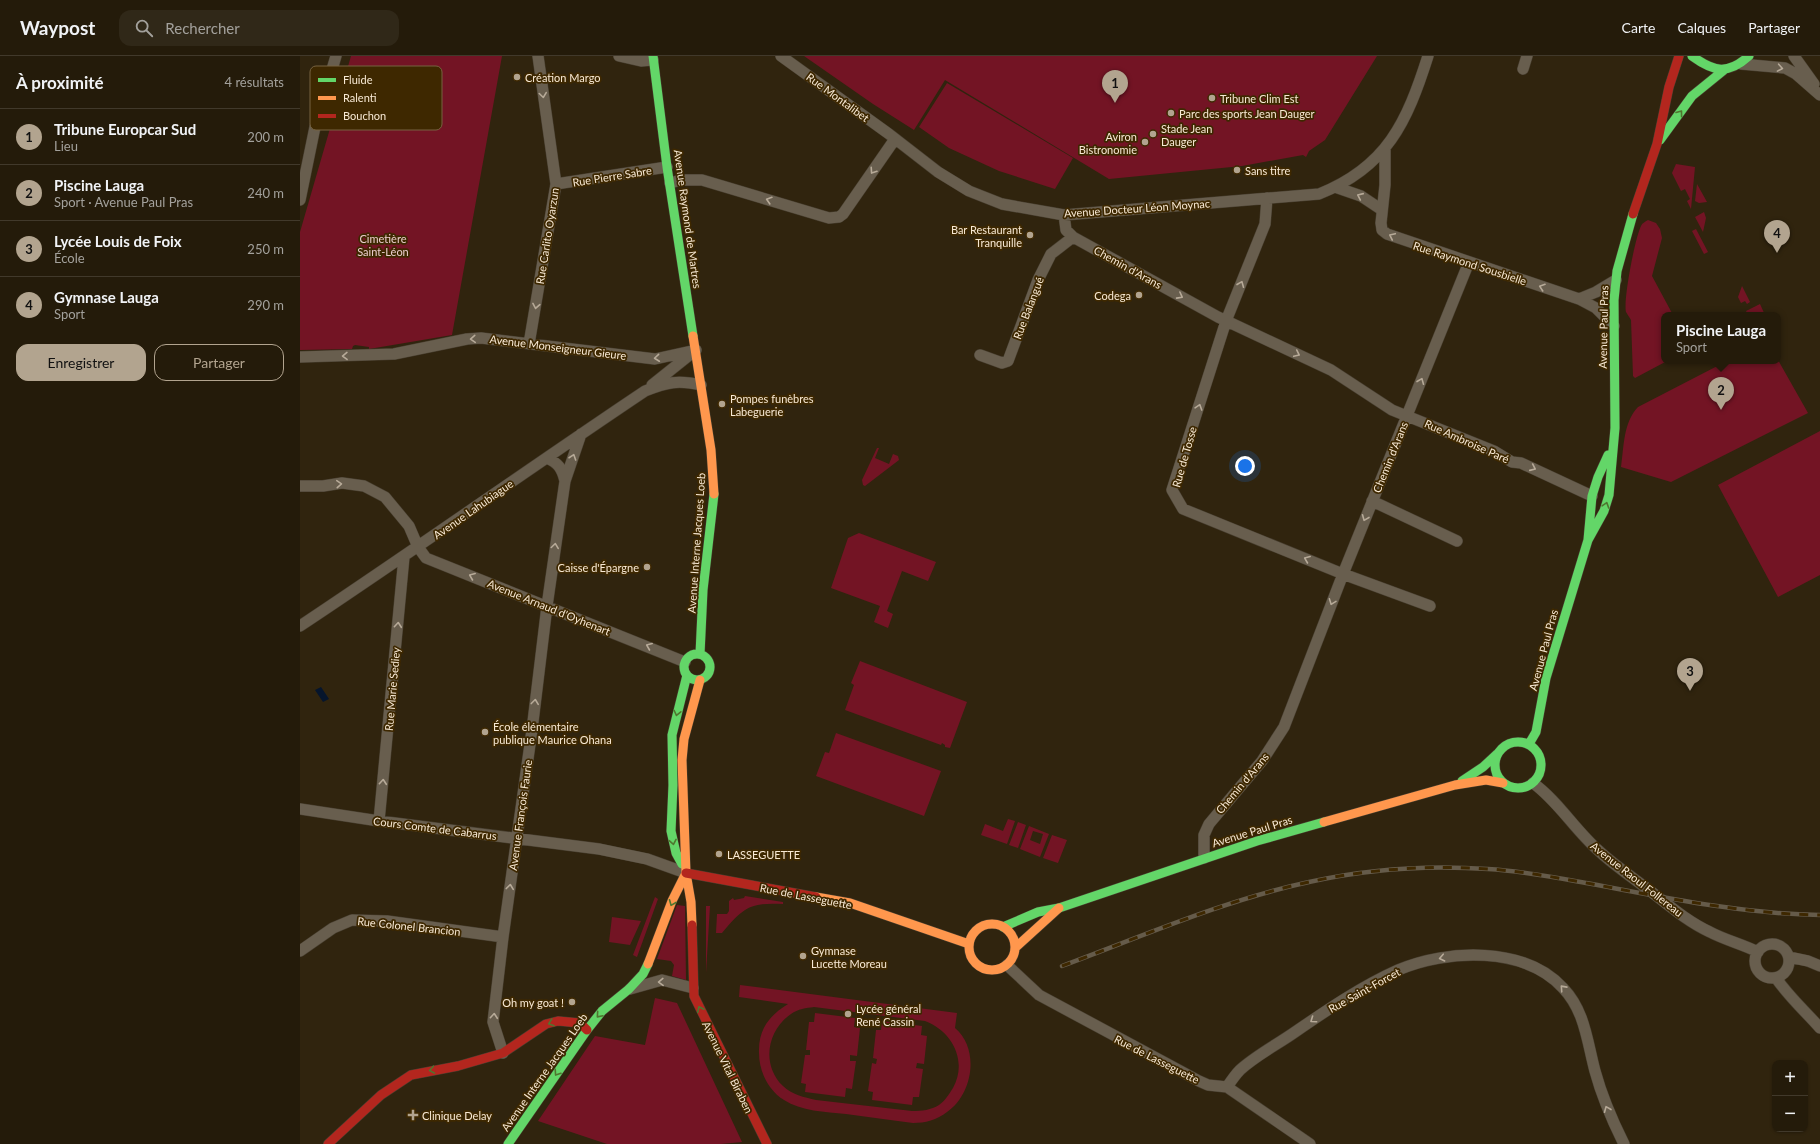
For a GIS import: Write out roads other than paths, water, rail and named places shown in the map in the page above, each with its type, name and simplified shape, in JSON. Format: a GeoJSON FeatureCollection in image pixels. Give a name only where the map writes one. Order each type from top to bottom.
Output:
{"type":"FeatureCollection","features":[{"type":"Feature","properties":{"kind":"street"},"geometry":{"type":"LineString","coordinates":[[333,66],[336,56]]}},
{"type":"Feature","properties":{"kind":"street","name":"Rue Carlito Oyarzun"},"geometry":{"type":"LineString","coordinates":[[529,344],[556,184],[538,56]]}},
{"type":"Feature","properties":{"kind":"street"},"geometry":{"type":"LineString","coordinates":[[619,56],[641,61],[653,58]]}},
{"type":"Feature","properties":{"kind":"street","name":"Rue Montalibet"},"geometry":{"type":"LineString","coordinates":[[781,56],[895,139]]}},
{"type":"Feature","properties":{"kind":"street","name":"Avenue Docteur Léon Moynac"},"geometry":{"type":"LineString","coordinates":[[895,139],[938,172],[969,190],[1002,204],[1064,215],[1319,194],[1335,187],[1367,166],[1385,150],[1402,124],[1428,56]]}},
{"type":"Feature","properties":{"kind":"street"},"geometry":{"type":"LineString","coordinates":[[1523,69],[1526,56]]}},
{"type":"Feature","properties":{"kind":"street","name":"Avenue Paul Pras"},"geometry":{"type":"LineString","coordinates":[[1588,540],[1604,511],[1609,495],[1616,400],[1614,300],[1620,257],[1630,221],[1657,144],[1669,87],[1678,56]]}},
{"type":"Feature","properties":{"kind":"street"},"geometry":{"type":"LineString","coordinates":[[1692,56],[1710,68],[1724,70]]}},
{"type":"Feature","properties":{"kind":"street"},"geometry":{"type":"LineString","coordinates":[[1794,56],[1810,77],[1820,95]]}},
{"type":"Feature","properties":{"kind":"street","name":"Avenue Raymond de Martres"},"geometry":{"type":"LineString","coordinates":[[653,58],[667,167],[701,386]]}},
{"type":"Feature","properties":{"kind":"street"},"geometry":{"type":"LineString","coordinates":[[1745,60],[1785,68],[1796,74],[1820,95]]}},
{"type":"Feature","properties":{"kind":"street","name":"Avenue Paul Pras"},"geometry":{"type":"LineString","coordinates":[[1657,144],[1692,96],[1724,70],[1745,60]]}},
{"type":"Feature","properties":{"kind":"street"},"geometry":{"type":"LineString","coordinates":[[300,200],[305,155],[315,130]]}},
{"type":"Feature","properties":{"kind":"street"},"geometry":{"type":"LineString","coordinates":[[670,183],[681,180],[702,180],[829,218],[839,217],[843,214],[895,139]]}},
{"type":"Feature","properties":{"kind":"street","name":"Rue Raymond Sousbielle"},"geometry":{"type":"LineString","coordinates":[[1385,150],[1385,185],[1381,223],[1382,230],[1387,234],[1579,299],[1596,308],[1614,326]]}},
{"type":"Feature","properties":{"kind":"street","name":"Rue Pierre Sabre"},"geometry":{"type":"LineString","coordinates":[[556,184],[667,167]]}},
{"type":"Feature","properties":{"kind":"street"},"geometry":{"type":"LineString","coordinates":[[1335,187],[1361,196],[1382,210]]}},
{"type":"Feature","properties":{"kind":"street","name":"Rue de Tosse"},"geometry":{"type":"LineString","coordinates":[[1267,198],[1267,215],[1265,224],[1226,321],[1172,490],[1183,509],[1343,574],[1430,606]]}},
{"type":"Feature","properties":{"kind":"street"},"geometry":{"type":"LineString","coordinates":[[1064,215],[1066,230],[1073,237]]}},
{"type":"Feature","properties":{"kind":"street","name":"Chemin d'Arans"},"geometry":{"type":"LineString","coordinates":[[1073,237],[1226,321],[1331,370],[1392,410],[1406,417],[1284,726],[1262,761],[1209,824],[1204,835],[1204,858]]}},
{"type":"Feature","properties":{"kind":"street","name":"Rue Balangué"},"geometry":{"type":"LineString","coordinates":[[980,355],[1002,363],[1008,362],[1038,280],[1051,254],[1073,237]]}},
{"type":"Feature","properties":{"kind":"street"},"geometry":{"type":"LineString","coordinates":[[1406,417],[1469,262]]}},
{"type":"Feature","properties":{"kind":"street"},"geometry":{"type":"LineString","coordinates":[[1579,299],[1596,292],[1616,280]]}},
{"type":"Feature","properties":{"kind":"street","name":"Avenue Monseigneur Gieure"},"geometry":{"type":"LineString","coordinates":[[300,357],[394,354],[467,339],[481,338],[655,359],[696,350]]}},
{"type":"Feature","properties":{"kind":"street","name":"Avenue Lahubiague"},"geometry":{"type":"LineString","coordinates":[[300,626],[404,557],[477,504],[645,391],[679,362],[696,350]]}},
{"type":"Feature","properties":{"kind":"street","name":"Avenue Lahubiague"},"geometry":{"type":"LineString","coordinates":[[645,391],[665,383],[683,381],[701,386]]}},
{"type":"Feature","properties":{"kind":"street","name":"Avenue Interne Jacques Loeb"},"geometry":{"type":"LineString","coordinates":[[700,654],[703,617],[703,590],[714,491],[711,450],[701,386]]}},
{"type":"Feature","properties":{"kind":"street","name":"Rue Ambroise Paré"},"geometry":{"type":"LineString","coordinates":[[1406,417],[1494,451],[1512,462],[1521,463],[1592,496]]}},
{"type":"Feature","properties":{"kind":"street","name":"Avenue François Faurie"},"geometry":{"type":"LineString","coordinates":[[503,1053],[493,1022],[503,937],[565,481],[581,434]]}},
{"type":"Feature","properties":{"kind":"street","name":"Avenue Paul Pras"},"geometry":{"type":"LineString","coordinates":[[1529,744],[1536,732],[1546,678],[1588,540],[1592,496],[1598,477],[1613,444]]}},
{"type":"Feature","properties":{"kind":"street"},"geometry":{"type":"LineString","coordinates":[[547,458],[558,464],[562,469],[565,481]]}},
{"type":"Feature","properties":{"kind":"street"},"geometry":{"type":"LineString","coordinates":[[300,486],[349,484],[364,486],[385,497],[409,526],[418,547]]}},
{"type":"Feature","properties":{"kind":"street"},"geometry":{"type":"LineString","coordinates":[[1372,501],[1457,541]]}},
{"type":"Feature","properties":{"kind":"street","name":"Avenue Arnaud d'Oyhenart"},"geometry":{"type":"LineString","coordinates":[[418,547],[426,558],[685,662]]}},
{"type":"Feature","properties":{"kind":"street","name":"Rue Marie Sediey"},"geometry":{"type":"LineString","coordinates":[[379,821],[404,557]]}},
{"type":"Feature","properties":{"kind":"street"},"geometry":{"type":"LineString","coordinates":[[700,654],[708,660],[710,668],[707,676],[700,680],[693,679],[687,675],[684,669],[685,662],[690,656],[700,654]]}},
{"type":"Feature","properties":{"kind":"street"},"geometry":{"type":"LineString","coordinates":[[686,873],[676,853],[671,831],[673,785],[672,736],[687,675]]}},
{"type":"Feature","properties":{"kind":"street","name":"Avenue Interne Jacques Loeb"},"geometry":{"type":"LineString","coordinates":[[508,1144],[587,1030],[602,1011],[629,989],[643,974],[660,935],[672,901],[686,873],[682,760],[684,739],[700,680]]}},
{"type":"Feature","properties":{"kind":"street"},"geometry":{"type":"LineString","coordinates":[[1522,742],[1529,744],[1540,755],[1542,762],[1538,777],[1533,783],[1526,787],[1510,787],[1503,783],[1498,777],[1495,769],[1497,754],[1508,744],[1522,742]]}},
{"type":"Feature","properties":{"kind":"street","name":"Avenue Paul Pras"},"geometry":{"type":"LineString","coordinates":[[1455,785],[1483,767],[1497,754]]}},
{"type":"Feature","properties":{"kind":"street","name":"Avenue Paul Pras"},"geometry":{"type":"LineString","coordinates":[[1003,927],[1038,912],[1059,908],[1257,841],[1455,785],[1486,780],[1503,783]]}},
{"type":"Feature","properties":{"kind":"street","name":"Avenue Raoul Follereau"},"geometry":{"type":"LineString","coordinates":[[1533,783],[1548,794],[1573,825],[1600,852],[1657,896],[1695,924],[1711,933],[1758,952]]}},
{"type":"Feature","properties":{"kind":"street","name":"Cours Comte de Cabarrus"},"geometry":{"type":"LineString","coordinates":[[300,809],[379,821],[599,849],[647,859],[686,873]]}},
{"type":"Feature","properties":{"kind":"street","name":"Rue de Lasseguette"},"geometry":{"type":"LineString","coordinates":[[686,873],[850,903],[969,944]]}},
{"type":"Feature","properties":{"kind":"street","name":"Avenue Vital Biraben"},"geometry":{"type":"LineString","coordinates":[[686,873],[691,902],[694,996],[767,1144]]}},
{"type":"Feature","properties":{"kind":"street","name":"Avenue Paul Pras"},"geometry":{"type":"LineString","coordinates":[[1015,948],[1059,908]]}},
{"type":"Feature","properties":{"kind":"street","name":"Rue Colonel Brancion"},"geometry":{"type":"LineString","coordinates":[[300,951],[333,928],[352,920],[387,921],[503,937]]}},
{"type":"Feature","properties":{"kind":"street"},"geometry":{"type":"LineString","coordinates":[[996,924],[1003,927],[1012,936],[1015,948],[1012,960],[1008,965],[1001,969],[993,971],[985,970],[972,960],[969,952],[969,944],[974,933],[983,926],[996,924]]}},
{"type":"Feature","properties":{"kind":"street"},"geometry":{"type":"LineString","coordinates":[[1767,945],[1778,945],[1787,952],[1789,957],[1787,970],[1780,977],[1776,978],[1763,976],[1755,965],[1755,958],[1758,952],[1767,945]]}},
{"type":"Feature","properties":{"kind":"street","name":"Rue Saint-Forcet"},"geometry":{"type":"LineString","coordinates":[[1226,1086],[1241,1070],[1320,1015],[1377,980],[1399,970],[1452,956],[1497,956],[1530,964],[1549,974],[1564,988],[1579,1009],[1588,1035],[1594,1071],[1606,1108],[1624,1144]]}},
{"type":"Feature","properties":{"kind":"street"},"geometry":{"type":"LineString","coordinates":[[1789,957],[1808,961],[1820,966]]}},
{"type":"Feature","properties":{"kind":"street","name":"Rue de Lasseguette"},"geometry":{"type":"LineString","coordinates":[[1008,965],[1030,989],[1056,1006],[1199,1082],[1208,1085],[1226,1086],[1310,1144]]}},
{"type":"Feature","properties":{"kind":"street"},"geometry":{"type":"LineString","coordinates":[[1776,978],[1787,994],[1820,1028]]}},
{"type":"Feature","properties":{"kind":"street"},"geometry":{"type":"LineString","coordinates":[[629,989],[662,980],[693,988]]}},
{"type":"Feature","properties":{"kind":"street"},"geometry":{"type":"LineString","coordinates":[[328,1144],[381,1095],[411,1074],[458,1066],[503,1053],[546,1024],[558,1021],[580,1023],[587,1030]]}},
{"type":"Feature","properties":{"kind":"water"},"geometry":{"type":"Polygon","coordinates":[[[321,687],[329,699],[323,702],[315,690],[321,687]]]}},
{"type":"Feature","properties":{"kind":"railway"},"geometry":{"type":"LineString","coordinates":[[1062,966],[1246,898],[1309,882],[1353,874],[1398,869],[1466,868],[1514,871],[1706,904],[1763,912],[1820,915]]}},
{"type":"Feature","properties":{"kind":"place","name":"Création Margo"},"geometry":{"type":"Point","coordinates":[517,77]}},
{"type":"Feature","properties":{"kind":"place","name":"Tribune Clim Est"},"geometry":{"type":"Point","coordinates":[1212,98]}},
{"type":"Feature","properties":{"kind":"place","name":"Tribune Europcar Sud"},"geometry":{"type":"Point","coordinates":[1115,103]}},
{"type":"Feature","properties":{"kind":"place","name":"Parc des sports Jean Dauger"},"geometry":{"type":"Point","coordinates":[1171,113]}},
{"type":"Feature","properties":{"kind":"place","name":"Stade Jean Dauger"},"geometry":{"type":"Point","coordinates":[1153,134]}},
{"type":"Feature","properties":{"kind":"place","name":"Aviron Bistronomie"},"geometry":{"type":"Point","coordinates":[1145,142]}},
{"type":"Feature","properties":{"kind":"place","name":"Sans titre"},"geometry":{"type":"Point","coordinates":[1237,170]}},
{"type":"Feature","properties":{"kind":"place","name":"Bar Restaurant Tranquille"},"geometry":{"type":"Point","coordinates":[1030,235]}},
{"type":"Feature","properties":{"kind":"place","name":"Gymnase Lauga"},"geometry":{"type":"Point","coordinates":[1777,253]}},
{"type":"Feature","properties":{"kind":"place","name":"Codega"},"geometry":{"type":"Point","coordinates":[1139,295]}},
{"type":"Feature","properties":{"kind":"place","name":"Pompes funèbres Labeguerie"},"geometry":{"type":"Point","coordinates":[722,404]}},
{"type":"Feature","properties":{"kind":"place","name":"Piscine Lauga"},"geometry":{"type":"Point","coordinates":[1721,410]}},
{"type":"Feature","properties":{"kind":"place","name":"Caisse d'Épargne"},"geometry":{"type":"Point","coordinates":[647,567]}},
{"type":"Feature","properties":{"kind":"place","name":"Lycée Louis de Foix"},"geometry":{"type":"Point","coordinates":[1690,691]}},
{"type":"Feature","properties":{"kind":"place","name":"École élémentaire publique Maurice Ohana"},"geometry":{"type":"Point","coordinates":[485,732]}},
{"type":"Feature","properties":{"kind":"place","name":"LASSEGUETTE"},"geometry":{"type":"Point","coordinates":[719,854]}},
{"type":"Feature","properties":{"kind":"place","name":"Gymnase Lucette Moreau"},"geometry":{"type":"Point","coordinates":[803,956]}},
{"type":"Feature","properties":{"kind":"place","name":"Oh my goat !"},"geometry":{"type":"Point","coordinates":[572,1002]}},
{"type":"Feature","properties":{"kind":"place","name":"Lycée général René Cassin"},"geometry":{"type":"Point","coordinates":[848,1014]}},
{"type":"Feature","properties":{"kind":"place","name":"Clinique Delay"},"geometry":{"type":"Point","coordinates":[413,1115]}},
{"type":"Feature","properties":{"kind":"park label","name":"Cimetière Saint-Léon"},"geometry":{"type":"Point","coordinates":[383,244]}}]}
